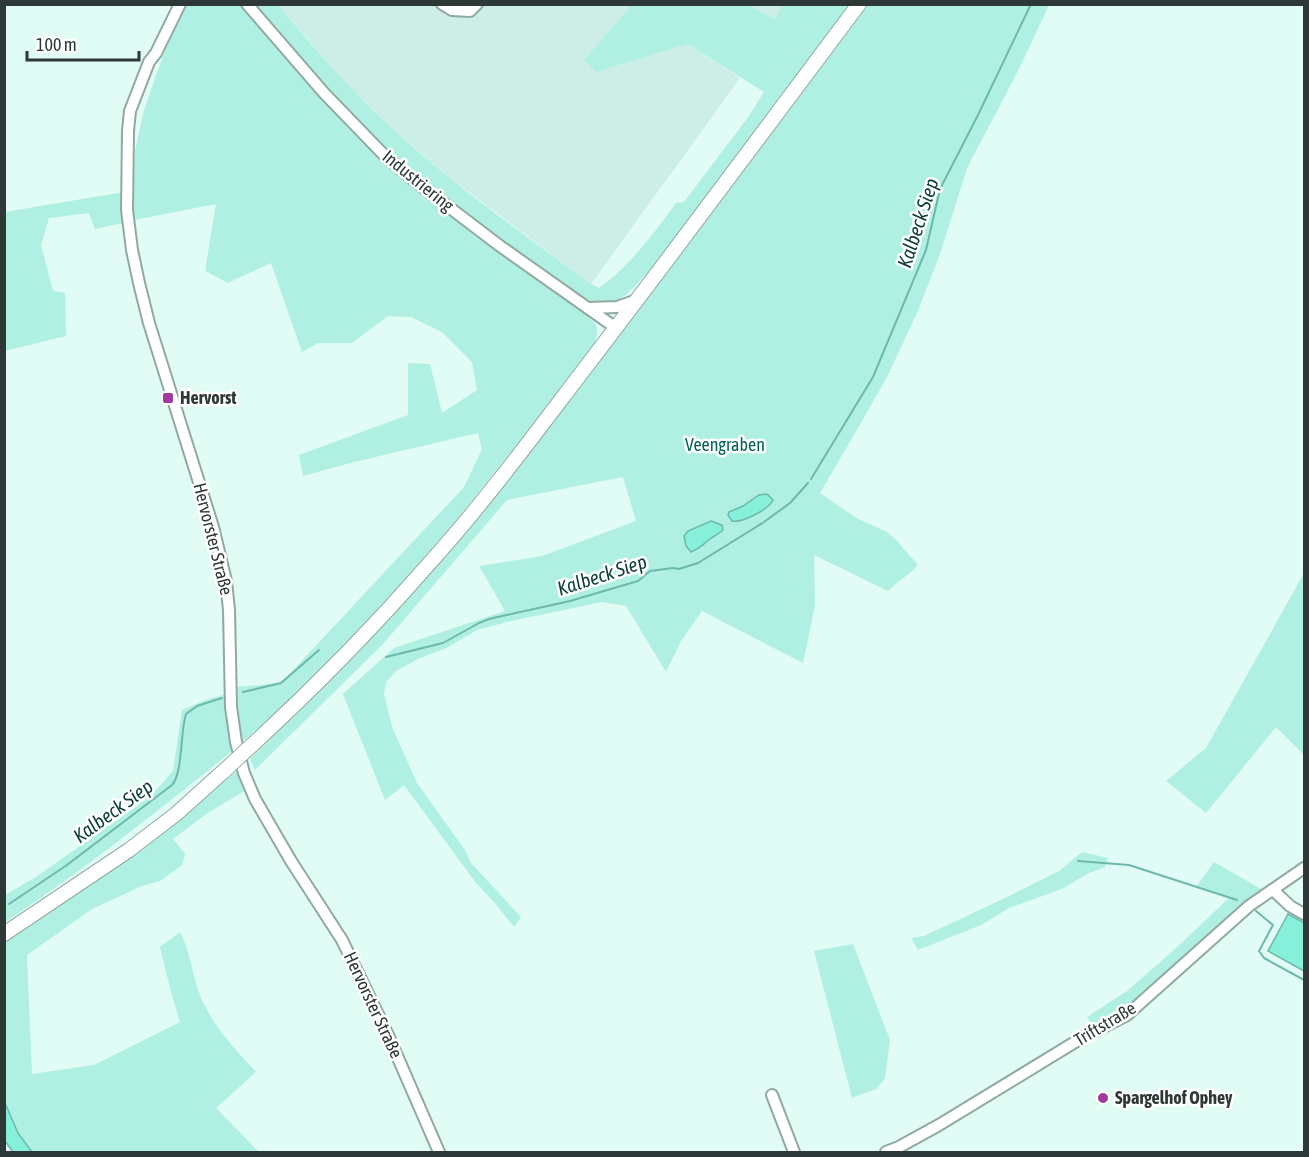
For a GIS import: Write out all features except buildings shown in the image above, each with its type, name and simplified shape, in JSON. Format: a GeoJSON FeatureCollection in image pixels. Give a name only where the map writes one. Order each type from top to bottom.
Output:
{"type":"FeatureCollection","features":[{"type":"Feature","properties":{"kind":"main road"},"geometry":{"type":"LineString","coordinates":[[4,934],[129,850],[176,814],[335,665],[429,565],[616,328],[859,4]]}},
{"type":"Feature","properties":{"kind":"street","name":"Hervorster Straße"},"geometry":{"type":"LineString","coordinates":[[180,4],[156,53],[149,62],[130,111],[128,210],[132,250],[141,292],[213,527],[226,581],[231,707],[236,742],[244,773],[255,799],[291,861],[342,940],[388,1035],[439,1152]]}},
{"type":"Feature","properties":{"kind":"street","name":"Industriering"},"geometry":{"type":"LineString","coordinates":[[247,4],[324,93],[385,156],[500,246],[616,328]]}},
{"type":"Feature","properties":{"kind":"street"},"geometry":{"type":"LineString","coordinates":[[442,4],[452,10],[470,11],[477,4]]}},
{"type":"Feature","properties":{"kind":"street"},"geometry":{"type":"LineString","coordinates":[[588,308],[616,307],[637,300]]}},
{"type":"Feature","properties":{"kind":"street","name":"Triftstraße"},"geometry":{"type":"LineString","coordinates":[[886,1152],[939,1125],[1080,1039],[1126,1015],[1249,906],[1305,868]]}},
{"type":"Feature","properties":{"kind":"street"},"geometry":{"type":"LineString","coordinates":[[1273,890],[1290,906],[1305,914]]}},
{"type":"Feature","properties":{"kind":"street"},"geometry":{"type":"LineString","coordinates":[[771,1095],[794,1152]]}},
{"type":"Feature","properties":{"kind":"shaded area"},"geometry":{"type":"Polygon","coordinates":[[[278,5],[624,5],[629,8],[584,60],[596,72],[688,44],[740,78],[591,284],[446,175],[394,130],[348,86],[278,5]]]}},
{"type":"Feature","properties":{"kind":"shaded area"},"geometry":{"type":"Polygon","coordinates":[[[749,5],[783,5],[774,19],[749,5]]]}},
{"type":"Feature","properties":{"kind":"shaded area"},"geometry":{"type":"Polygon","coordinates":[[[767,494],[773,500],[766,508],[754,515],[732,521],[728,515],[729,512],[759,495],[767,494]]]}},
{"type":"Feature","properties":{"kind":"shaded area"},"geometry":{"type":"Polygon","coordinates":[[[711,521],[722,525],[723,530],[691,552],[686,546],[684,536],[688,531],[711,521]]]}},
{"type":"Feature","properties":{"kind":"shaded area"},"geometry":{"type":"Polygon","coordinates":[[[1288,914],[1304,923],[1304,971],[1268,951],[1288,914]]]}},
{"type":"Feature","properties":{"kind":"shaded area"},"geometry":{"type":"Polygon","coordinates":[[[5,1103],[18,1133],[32,1152],[13,1152],[5,1141],[5,1103]]]}},
{"type":"Feature","properties":{"kind":"green space"},"geometry":{"type":"Polygon","coordinates":[[[187,5],[240,5],[286,56],[417,187],[584,313],[595,324],[597,334],[594,345],[462,513],[315,675],[252,734],[185,789],[85,866],[5,922],[5,895],[36,877],[151,796],[173,771],[182,710],[226,694],[236,687],[281,683],[464,487],[482,449],[478,433],[303,476],[299,455],[408,415],[408,363],[430,364],[442,413],[477,390],[472,362],[442,332],[411,317],[388,316],[352,343],[318,343],[302,352],[271,263],[228,283],[205,271],[216,204],[134,220],[132,209],[135,151],[144,110],[165,50],[187,5]]]}},
{"type":"Feature","properties":{"kind":"green space"},"geometry":{"type":"Polygon","coordinates":[[[255,5],[278,5],[377,115],[416,150],[490,209],[599,288],[631,260],[676,203],[684,202],[749,116],[764,92],[688,44],[596,72],[584,60],[629,8],[624,5],[749,5],[774,19],[783,5],[852,5],[781,95],[657,263],[627,294],[610,305],[600,305],[578,295],[489,234],[389,154],[359,124],[255,5]]]}},
{"type":"Feature","properties":{"kind":"green space","name":"Veengraben"},"geometry":{"type":"Polygon","coordinates":[[[867,5],[1049,5],[1019,69],[967,168],[940,254],[917,313],[887,377],[820,493],[858,519],[887,532],[918,565],[888,591],[814,555],[815,605],[803,663],[702,611],[681,641],[666,672],[626,606],[602,602],[477,630],[446,648],[396,671],[386,682],[384,694],[392,727],[417,783],[465,850],[471,863],[521,917],[514,927],[476,883],[404,785],[385,800],[343,694],[394,648],[505,611],[479,566],[542,556],[636,521],[623,477],[507,500],[383,644],[255,770],[250,759],[404,601],[500,490],[867,5]]]}},
{"type":"Feature","properties":{"kind":"green space"},"geometry":{"type":"Polygon","coordinates":[[[124,192],[123,223],[95,229],[89,213],[49,218],[41,245],[53,291],[65,293],[66,336],[5,351],[5,212],[124,192]]]}},
{"type":"Feature","properties":{"kind":"green space"},"geometry":{"type":"Polygon","coordinates":[[[1304,573],[1304,755],[1276,727],[1206,813],[1166,781],[1206,748],[1304,573]]]}},
{"type":"Feature","properties":{"kind":"green space"},"geometry":{"type":"Polygon","coordinates":[[[237,771],[246,790],[206,814],[173,839],[185,854],[182,865],[160,881],[142,886],[92,909],[27,955],[32,1074],[94,1065],[180,1022],[160,947],[180,932],[206,1008],[222,1034],[256,1072],[216,1108],[259,1152],[32,1152],[18,1133],[5,1103],[4,943],[165,830],[237,771]]]}},
{"type":"Feature","properties":{"kind":"green space"},"geometry":{"type":"Polygon","coordinates":[[[1082,852],[1108,858],[1105,867],[1087,874],[1062,889],[1009,908],[981,925],[918,950],[911,938],[924,936],[1059,871],[1082,852]]]}},
{"type":"Feature","properties":{"kind":"green space"},"geometry":{"type":"Polygon","coordinates":[[[1214,862],[1263,890],[1232,914],[1136,1000],[1094,1028],[1087,1017],[1127,991],[1229,898],[1196,887],[1214,862]]]}},
{"type":"Feature","properties":{"kind":"green space"},"geometry":{"type":"Polygon","coordinates":[[[853,944],[890,1040],[885,1078],[876,1089],[852,1098],[814,951],[853,944]]]}},
{"type":"Feature","properties":{"kind":"waterway","name":"Kalbeck Siep"},"geometry":{"type":"LineString","coordinates":[[811,479],[873,377],[926,250],[940,189],[1031,4]]}},
{"type":"Feature","properties":{"kind":"waterway","name":"Kalbeck Siep"},"geometry":{"type":"LineString","coordinates":[[386,657],[443,643],[489,619],[570,601],[638,581],[650,571],[679,569],[698,563],[764,522],[790,503],[808,483]]}},
{"type":"Feature","properties":{"kind":"waterway","name":"Kalbeck Siep"},"geometry":{"type":"LineString","coordinates":[[243,692],[281,683],[319,650]]}},
{"type":"Feature","properties":{"kind":"waterway","name":"Kalbeck Siep"},"geometry":{"type":"LineString","coordinates":[[9,904],[67,865],[172,785],[176,779],[180,762],[186,714],[197,706],[222,698]]}},
{"type":"Feature","properties":{"kind":"waterway"},"geometry":{"type":"LineString","coordinates":[[1078,861],[1129,865],[1237,900]]}},
{"type":"Feature","properties":{"kind":"waterway"},"geometry":{"type":"LineString","coordinates":[[1256,911],[1273,925],[1259,951],[1264,958],[1304,980]]}},
{"type":"Feature","properties":{"kind":"place","name":"Hervorst"},"geometry":{"type":"Point","coordinates":[168,398]}},
{"type":"Feature","properties":{"kind":"place","name":"Spargelhof Ophey"},"geometry":{"type":"Point","coordinates":[1103,1098]}}]}
